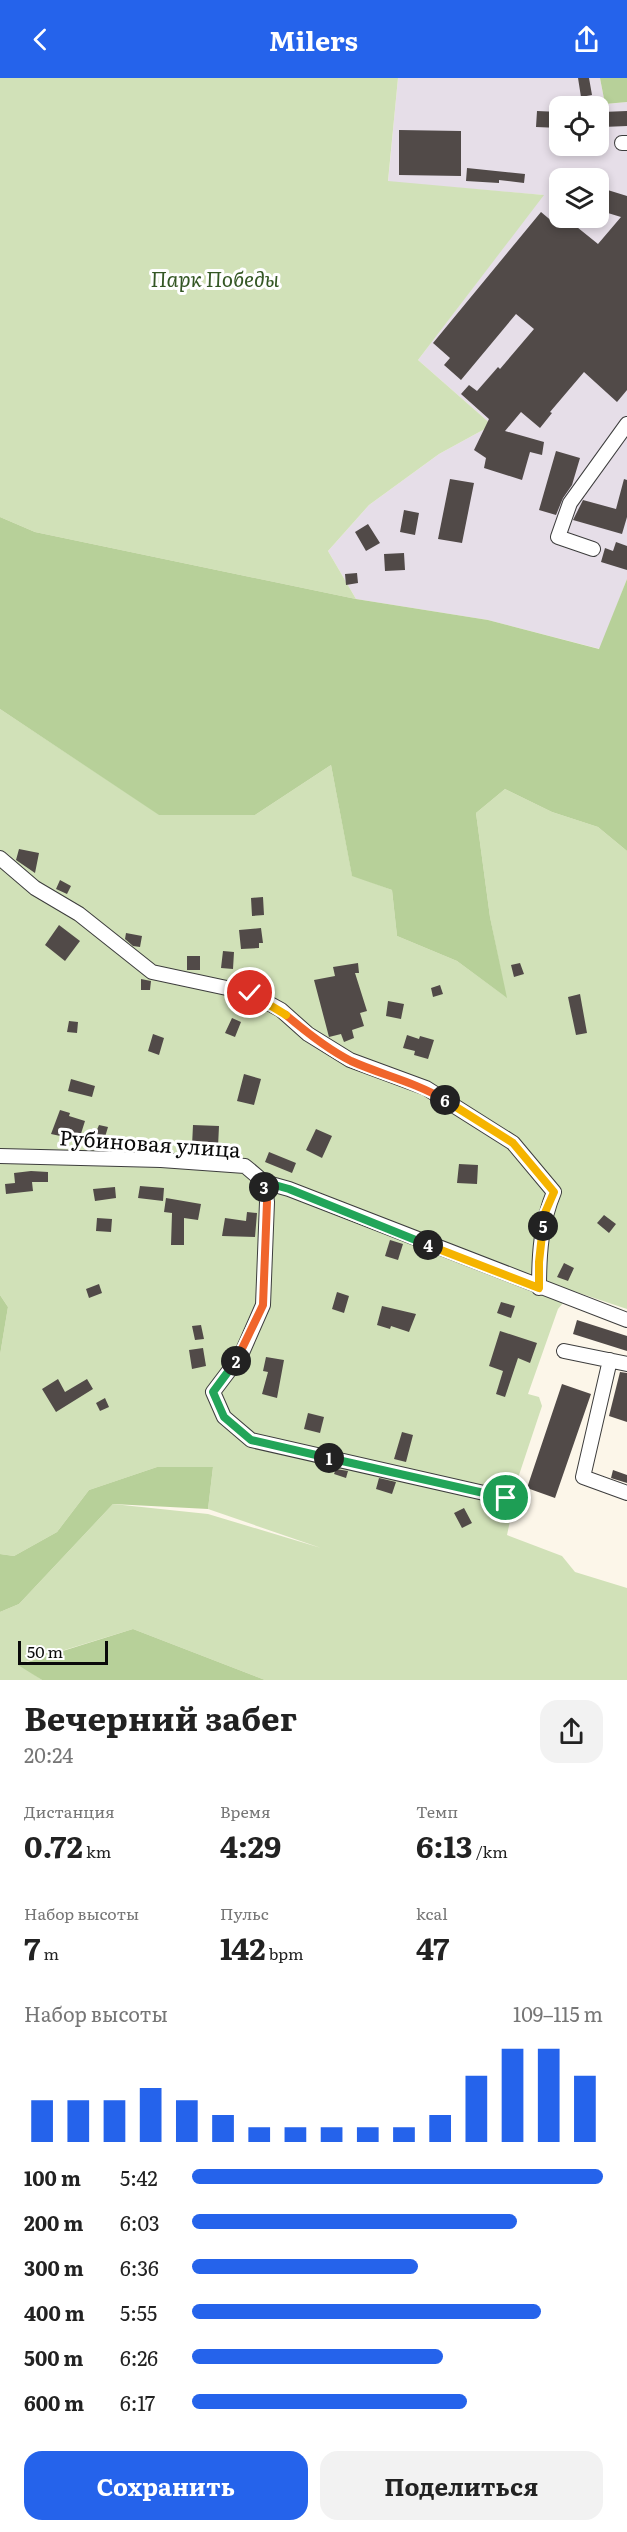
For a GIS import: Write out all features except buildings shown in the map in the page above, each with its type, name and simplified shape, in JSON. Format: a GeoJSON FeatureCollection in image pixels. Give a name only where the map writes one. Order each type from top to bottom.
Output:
{"type":"FeatureCollection","features":[{"type":"Feature","properties":{"kind":"street"},"geometry":{"type":"LineString","coordinates":[[592,549],[558,537],[570,503],[627,424]]}},
{"type":"Feature","properties":{"kind":"street"},"geometry":{"type":"LineString","coordinates":[[0,858],[35,888],[79,914],[152,972],[250,993],[281,1011],[308,1034],[350,1060],[426,1088],[513,1143],[554,1192],[544,1215],[539,1288]]}},
{"type":"Feature","properties":{"kind":"street","name":"Рубиновая улица"},"geometry":{"type":"LineString","coordinates":[[0,1156],[161,1160],[245,1166],[264,1182],[289,1189],[539,1288],[627,1320]]}},
{"type":"Feature","properties":{"kind":"street"},"geometry":{"type":"LineString","coordinates":[[264,1182],[267,1202],[263,1305],[241,1355],[213,1392],[224,1417],[251,1440],[506,1498]]}},
{"type":"Feature","properties":{"kind":"street"},"geometry":{"type":"LineString","coordinates":[[564,1351],[627,1364]]}},
{"type":"Feature","properties":{"kind":"street"},"geometry":{"type":"LineString","coordinates":[[610,1360],[583,1477],[627,1493]]}},
{"type":"Feature","properties":{"kind":"shaded area"},"geometry":{"type":"Polygon","coordinates":[[[398,78],[600,78],[603,96],[549,96],[549,156],[609,156],[609,104],[627,102],[627,579],[600,649],[488,620],[356,599],[328,551],[369,505],[439,454],[492,425],[418,360],[543,195],[388,182],[398,78]]]}},
{"type":"Feature","properties":{"kind":"green space","name":"Парк Победы"},"geometry":{"type":"Polygon","coordinates":[[[0,78],[398,78],[388,181],[544,195],[418,360],[492,425],[439,454],[369,505],[328,551],[356,599],[35,532],[0,517],[0,78]]]}},
{"type":"Feature","properties":{"kind":"green space"},"geometry":{"type":"Polygon","coordinates":[[[600,78],[627,78],[627,102],[609,104],[609,96],[603,96],[600,78]]]}},
{"type":"Feature","properties":{"kind":"green space"},"geometry":{"type":"Polygon","coordinates":[[[0,517],[35,532],[356,599],[488,620],[599,649],[627,579],[627,851],[598,827],[552,812],[505,789],[476,813],[490,917],[507,998],[457,961],[397,936],[392,890],[352,876],[331,765],[255,815],[159,815],[0,709],[0,517]]]}},
{"type":"Feature","properties":{"kind":"green space"},"geometry":{"type":"Polygon","coordinates":[[[0,709],[160,815],[255,815],[331,765],[352,875],[392,890],[397,936],[457,961],[506,997],[490,917],[476,813],[505,789],[552,812],[598,827],[627,851],[627,1309],[573,1291],[558,1309],[528,1394],[539,1397],[542,1406],[513,1493],[515,1498],[507,1535],[562,1556],[575,1572],[627,1588],[627,1680],[265,1680],[133,1629],[19,1664],[42,1680],[0,1680],[0,1612],[19,1604],[113,1504],[208,1514],[321,1548],[208,1509],[213,1467],[157,1467],[89,1490],[57,1532],[14,1556],[0,1554],[0,1355],[8,1307],[0,1295],[0,709]]]}},
{"type":"Feature","properties":{"kind":"green space"},"geometry":{"type":"Polygon","coordinates":[[[0,1295],[8,1307],[0,1355],[0,1295]]]}},
{"type":"Feature","properties":{"kind":"green space"},"geometry":{"type":"Polygon","coordinates":[[[157,1467],[213,1467],[208,1509],[113,1504],[19,1604],[0,1612],[0,1554],[14,1556],[57,1532],[89,1490],[157,1467]]]}},
{"type":"Feature","properties":{"kind":"green space"},"geometry":{"type":"Polygon","coordinates":[[[133,1629],[265,1680],[42,1680],[18,1665],[133,1629]]]}},
{"type":"Feature","properties":{"kind":"route"},"geometry":{"type":"LineString","coordinates":[[250,993],[281,1011],[308,1034],[350,1060],[426,1088],[513,1143],[554,1192],[544,1215],[539,1288],[289,1189],[264,1182],[267,1202],[263,1305],[241,1355],[213,1392],[224,1417],[251,1440],[506,1498]]}}]}
